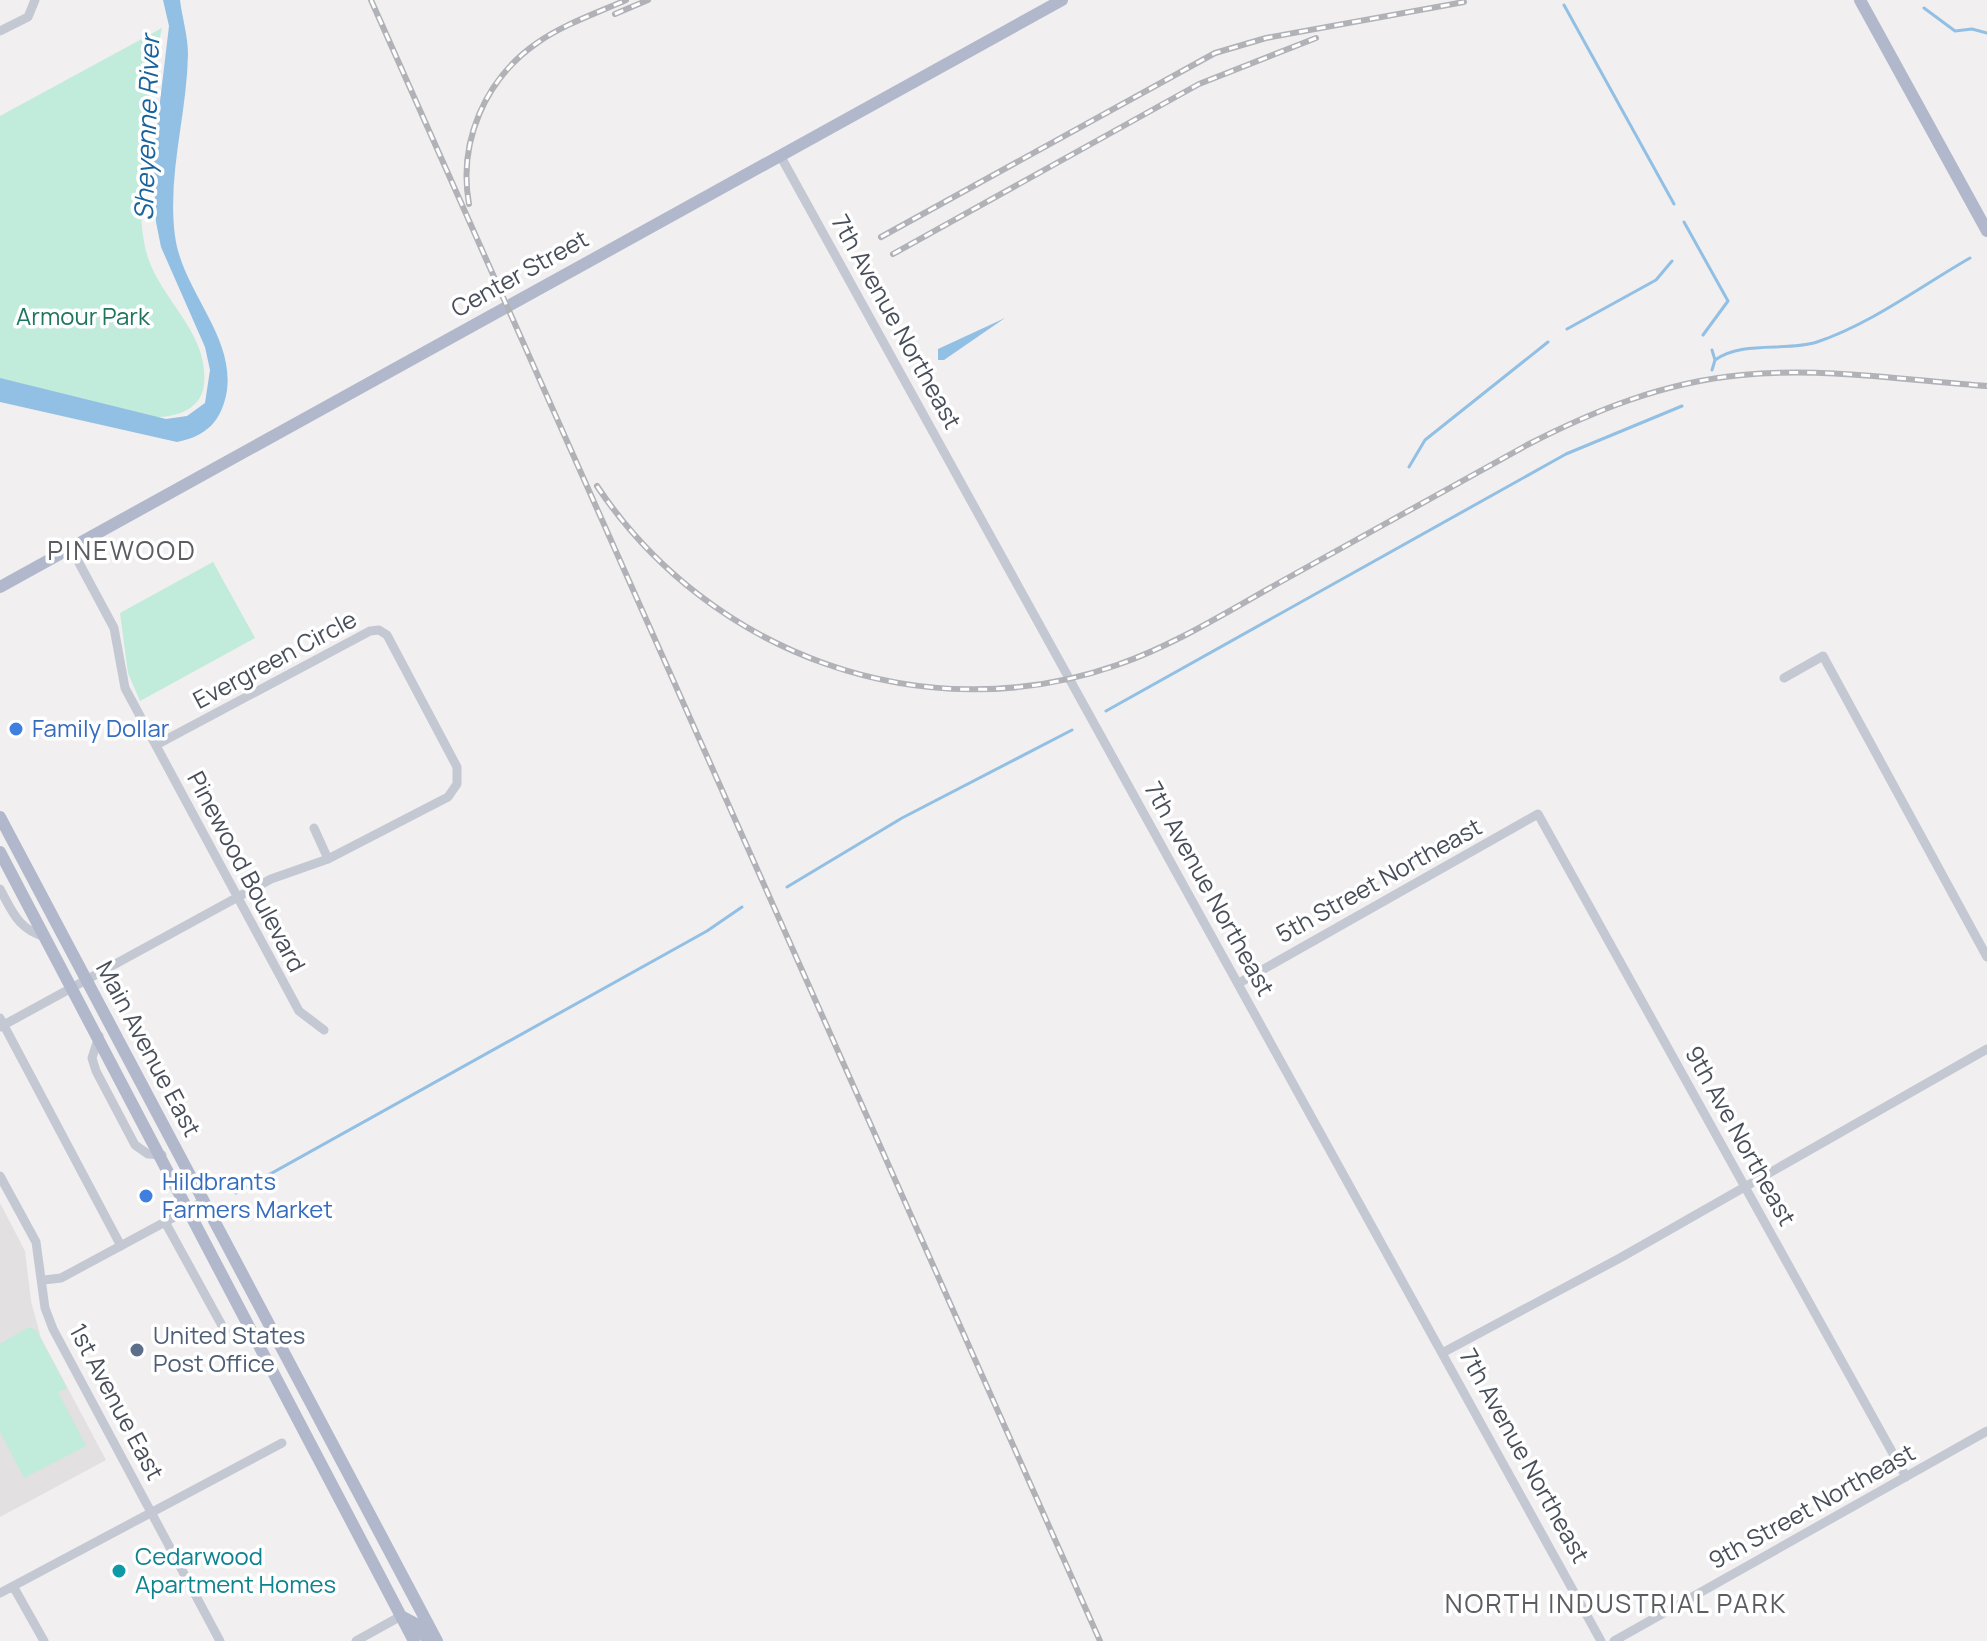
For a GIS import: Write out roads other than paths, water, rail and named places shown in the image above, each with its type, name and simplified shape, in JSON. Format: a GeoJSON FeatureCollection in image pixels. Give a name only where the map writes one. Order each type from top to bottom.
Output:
{"type":"FeatureCollection","features":[{"type":"Feature","properties":{"kind":"main road","name":"Center Street"},"geometry":{"type":"LineString","coordinates":[[0,587],[1062,0]]}},
{"type":"Feature","properties":{"kind":"main road"},"geometry":{"type":"LineString","coordinates":[[1860,0],[1987,231]]}},
{"type":"Feature","properties":{"kind":"main road","name":"Main Avenue East"},"geometry":{"type":"LineString","coordinates":[[0,817],[437,1641]]}},
{"type":"Feature","properties":{"kind":"main road","name":"Main Avenue East"},"geometry":{"type":"LineString","coordinates":[[0,852],[162,1155],[302,1432],[414,1641]]}},
{"type":"Feature","properties":{"kind":"main road"},"geometry":{"type":"LineString","coordinates":[[401,1616],[418,1625],[428,1641]]}},
{"type":"Feature","properties":{"kind":"street"},"geometry":{"type":"LineString","coordinates":[[0,31],[28,17],[35,0]]}},
{"type":"Feature","properties":{"kind":"street","name":"7th Avenue Northeast"},"geometry":{"type":"LineString","coordinates":[[781,157],[1601,1641]]}},
{"type":"Feature","properties":{"kind":"street","name":"Pinewood Boulevard"},"geometry":{"type":"LineString","coordinates":[[71,548],[114,628],[125,688],[299,1011],[324,1030]]}},
{"type":"Feature","properties":{"kind":"street","name":"Evergreen Circle"},"geometry":{"type":"LineString","coordinates":[[1,1024],[271,879],[328,859],[448,797],[457,784],[457,767],[387,635],[379,630],[370,631],[156,745]]}},
{"type":"Feature","properties":{"kind":"street"},"geometry":{"type":"LineString","coordinates":[[1784,678],[1823,656],[1987,957]]}},
{"type":"Feature","properties":{"kind":"street","name":"5th Street Northeast"},"geometry":{"type":"LineString","coordinates":[[1239,983],[1538,814]]}},
{"type":"Feature","properties":{"kind":"street","name":"9th Ave Northeast"},"geometry":{"type":"LineString","coordinates":[[1538,814],[1906,1477]]}},
{"type":"Feature","properties":{"kind":"street"},"geometry":{"type":"LineString","coordinates":[[314,828],[328,859]]}},
{"type":"Feature","properties":{"kind":"street"},"geometry":{"type":"LineString","coordinates":[[0,889],[18,924],[29,932],[46,937]]}},
{"type":"Feature","properties":{"kind":"street"},"geometry":{"type":"LineString","coordinates":[[1,1024],[121,1246]]}},
{"type":"Feature","properties":{"kind":"street"},"geometry":{"type":"LineString","coordinates":[[99,1036],[92,1058],[109,1096],[135,1145],[148,1154],[162,1155]]}},
{"type":"Feature","properties":{"kind":"street"},"geometry":{"type":"LineString","coordinates":[[1444,1352],[1987,1049]]}},
{"type":"Feature","properties":{"kind":"street","name":"1st Avenue East"},"geometry":{"type":"LineString","coordinates":[[0,1176],[36,1242],[44,1280],[45,1308],[53,1329],[220,1641]]}},
{"type":"Feature","properties":{"kind":"street"},"geometry":{"type":"LineString","coordinates":[[44,1280],[61,1278],[204,1201]]}},
{"type":"Feature","properties":{"kind":"street"},"geometry":{"type":"LineString","coordinates":[[165,1222],[225,1331]]}},
{"type":"Feature","properties":{"kind":"street","name":"9th Street Northeast"},"geometry":{"type":"LineString","coordinates":[[1614,1641],[1987,1431]]}},
{"type":"Feature","properties":{"kind":"street"},"geometry":{"type":"LineString","coordinates":[[0,1593],[282,1443]]}},
{"type":"Feature","properties":{"kind":"street"},"geometry":{"type":"LineString","coordinates":[[13,1586],[44,1641]]}},
{"type":"Feature","properties":{"kind":"street"},"geometry":{"type":"LineString","coordinates":[[356,1641],[401,1616]]}},
{"type":"Feature","properties":{"kind":"water"},"geometry":{"type":"Polygon","coordinates":[[[163,0],[180,0],[188,47],[175,168],[175,236],[187,275],[223,350],[227,370],[225,401],[217,418],[197,436],[177,442],[0,402],[0,378],[166,419],[187,416],[205,403],[210,370],[205,347],[161,247],[156,222],[153,160],[169,26],[163,0]]]}},
{"type":"Feature","properties":{"kind":"water"},"geometry":{"type":"Polygon","coordinates":[[[1005,318],[944,360],[938,360],[938,349],[1005,318]]]}},
{"type":"Feature","properties":{"kind":"waterway"},"geometry":{"type":"LineString","coordinates":[[1564,5],[1674,204]]}},
{"type":"Feature","properties":{"kind":"waterway"},"geometry":{"type":"LineString","coordinates":[[1924,8],[1955,31],[1972,29],[1987,33]]}},
{"type":"Feature","properties":{"kind":"waterway"},"geometry":{"type":"LineString","coordinates":[[1684,222],[1728,301],[1703,335]]}},
{"type":"Feature","properties":{"kind":"waterway"},"geometry":{"type":"LineString","coordinates":[[1712,370],[1715,360],[1738,350],[1805,345],[1837,334],[1876,315],[1970,258]]}},
{"type":"Feature","properties":{"kind":"waterway"},"geometry":{"type":"LineString","coordinates":[[1567,329],[1656,280],[1672,261]]}},
{"type":"Feature","properties":{"kind":"waterway"},"geometry":{"type":"LineString","coordinates":[[1409,467],[1425,440],[1548,342]]}},
{"type":"Feature","properties":{"kind":"waterway"},"geometry":{"type":"LineString","coordinates":[[1712,350],[1715,360]]}},
{"type":"Feature","properties":{"kind":"waterway"},"geometry":{"type":"LineString","coordinates":[[1106,711],[1566,454],[1682,406]]}},
{"type":"Feature","properties":{"kind":"waterway"},"geometry":{"type":"LineString","coordinates":[[787,887],[902,818],[1072,730]]}},
{"type":"Feature","properties":{"kind":"waterway"},"geometry":{"type":"LineString","coordinates":[[236,1193],[707,931],[742,907]]}},
{"type":"Feature","properties":{"kind":"railway"},"geometry":{"type":"LineString","coordinates":[[371,0],[1100,1641]]}},
{"type":"Feature","properties":{"kind":"railway"},"geometry":{"type":"LineString","coordinates":[[469,204],[467,181],[472,135],[479,114],[503,75],[547,36],[626,0]]}},
{"type":"Feature","properties":{"kind":"railway"},"geometry":{"type":"LineString","coordinates":[[615,14],[648,0]]}},
{"type":"Feature","properties":{"kind":"railway"},"geometry":{"type":"LineString","coordinates":[[881,237],[1215,53],[1266,38],[1464,2]]}},
{"type":"Feature","properties":{"kind":"railway"},"geometry":{"type":"LineString","coordinates":[[893,254],[1199,84],[1316,38]]}},
{"type":"Feature","properties":{"kind":"railway"},"geometry":{"type":"LineString","coordinates":[[597,486],[644,545],[698,594],[760,634],[826,664],[897,683],[970,689],[1044,684],[1117,665],[1160,648],[1527,445],[1578,420],[1658,391],[1742,375],[1803,372],[1987,386]]}},
{"type":"Feature","properties":{"kind":"place","name":"Family Dollar"},"geometry":{"type":"Point","coordinates":[16,729]}},
{"type":"Feature","properties":{"kind":"place","name":"Hildbrants Farmers Market"},"geometry":{"type":"Point","coordinates":[146,1196]}},
{"type":"Feature","properties":{"kind":"place","name":"United States Post Office"},"geometry":{"type":"Point","coordinates":[137,1350]}},
{"type":"Feature","properties":{"kind":"place","name":"Cedarwood Apartment Homes"},"geometry":{"type":"Point","coordinates":[119,1571]}},
{"type":"Feature","properties":{"kind":"district","name":"PINEWOOD"},"geometry":{"type":"Point","coordinates":[122,551]}},
{"type":"Feature","properties":{"kind":"district","name":"NORTH INDUSTRIAL PARK"},"geometry":{"type":"Point","coordinates":[1616,1604]}},
{"type":"Feature","properties":{"kind":"water label","name":"Sheyenne River"},"geometry":{"type":"Point","coordinates":[147,128]}},
{"type":"Feature","properties":{"kind":"park label","name":"Armour Park"},"geometry":{"type":"Point","coordinates":[83,317]}}]}
